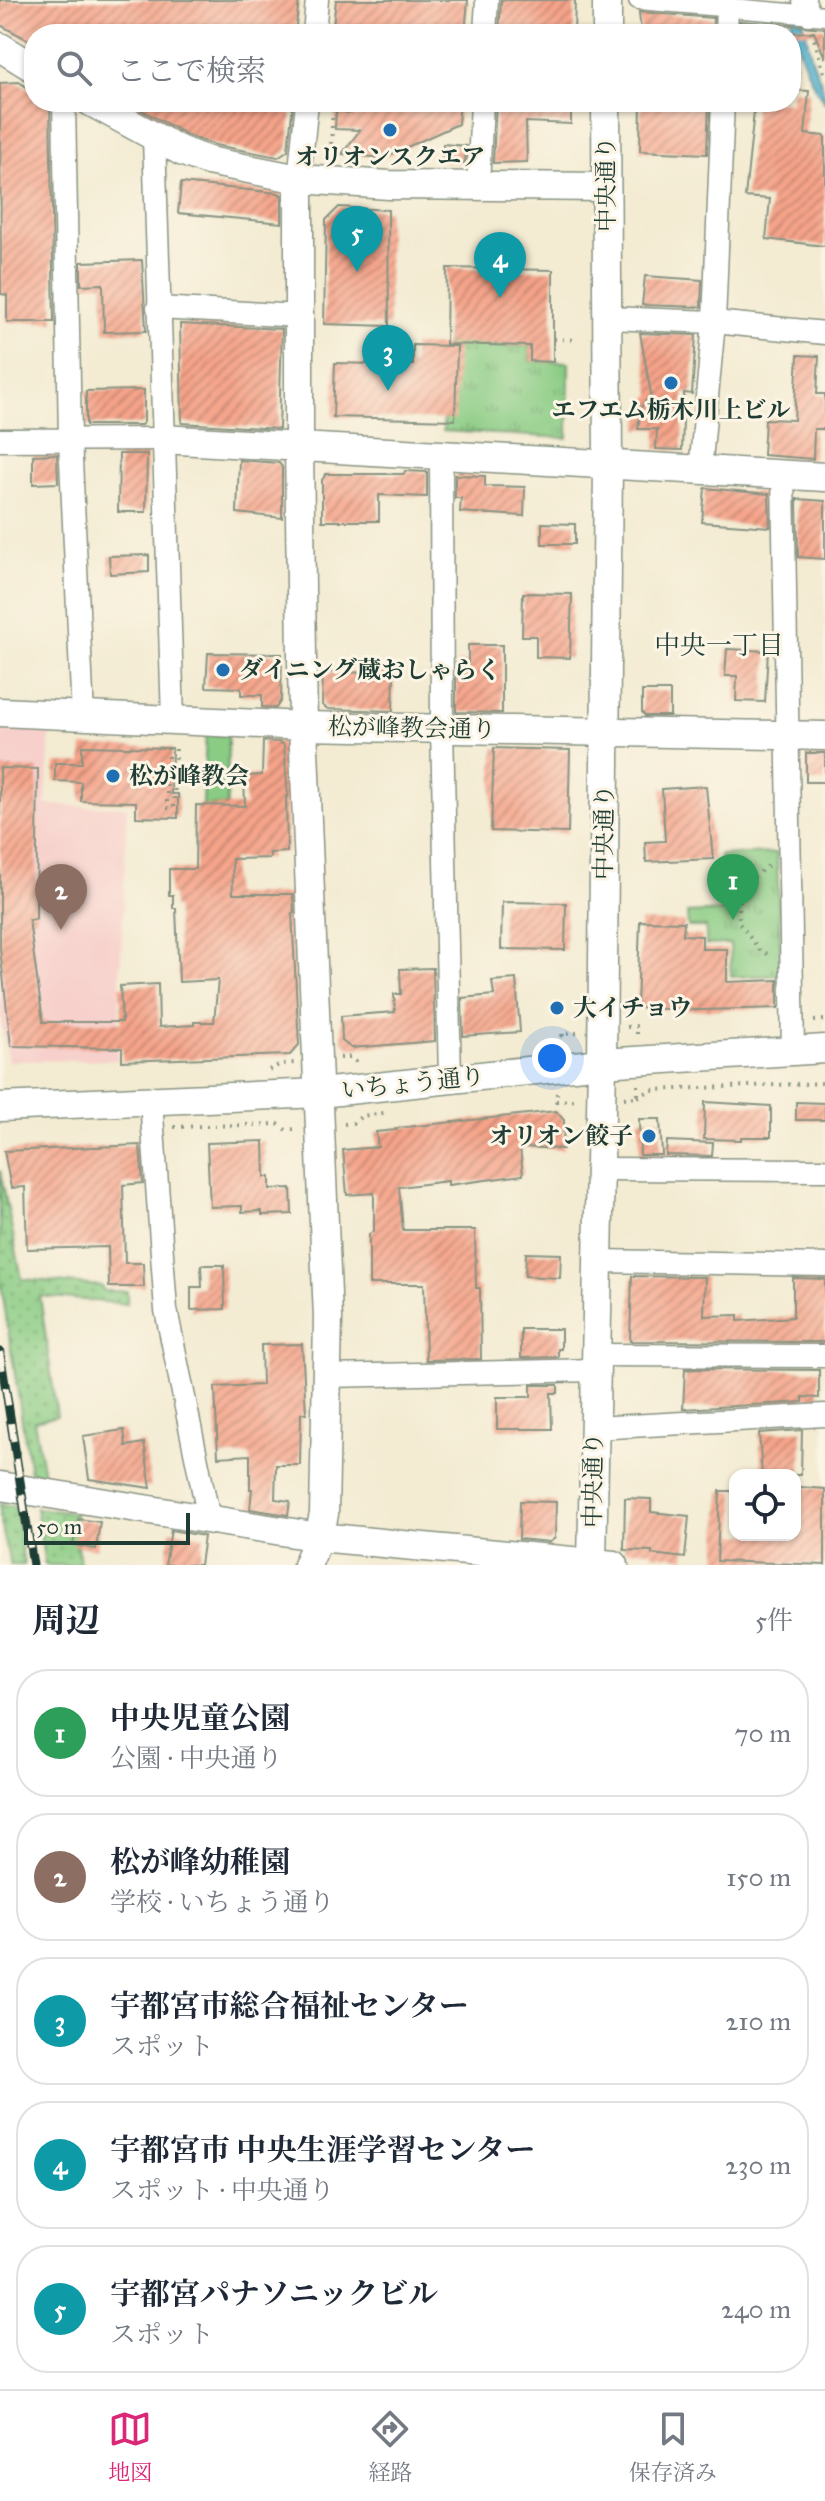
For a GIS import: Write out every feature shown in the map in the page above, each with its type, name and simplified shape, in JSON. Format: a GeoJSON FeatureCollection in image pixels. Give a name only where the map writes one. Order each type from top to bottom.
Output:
{"type":"FeatureCollection","features":[{"type":"Feature","properties":{"kind":"street"},"geometry":{"type":"LineString","coordinates":[[315,24],[317,0]]}},
{"type":"Feature","properties":{"kind":"street"},"geometry":{"type":"LineString","coordinates":[[486,24],[487,0]]}},
{"type":"Feature","properties":{"kind":"street"},"geometry":{"type":"LineString","coordinates":[[607,0],[607,24]]}},
{"type":"Feature","properties":{"kind":"street"},"geometry":{"type":"LineString","coordinates":[[638,0],[774,11],[813,10]]}},
{"type":"Feature","properties":{"kind":"street"},"geometry":{"type":"LineString","coordinates":[[726,24],[727,7]]}},
{"type":"Feature","properties":{"kind":"street"},"geometry":{"type":"LineString","coordinates":[[0,47],[24,62]]}},
{"type":"Feature","properties":{"kind":"street"},"geometry":{"type":"LineString","coordinates":[[64,112],[70,439],[83,716]]}},
{"type":"Feature","properties":{"kind":"street"},"geometry":{"type":"LineString","coordinates":[[108,112],[154,138],[208,161],[299,179],[376,184],[606,187]]}},
{"type":"Feature","properties":{"kind":"street"},"geometry":{"type":"LineString","coordinates":[[306,112],[299,179],[303,726],[320,1093],[328,1376],[324,1514],[319,1537],[307,1565]]}},
{"type":"Feature","properties":{"kind":"street"},"geometry":{"type":"LineString","coordinates":[[478,186],[482,112]]}},
{"type":"Feature","properties":{"kind":"street","name":"中央通り"},"geometry":{"type":"LineString","coordinates":[[603,1564],[594,1428],[602,1063],[608,466],[606,112]]}},
{"type":"Feature","properties":{"kind":"street"},"geometry":{"type":"LineString","coordinates":[[700,471],[714,322],[723,112]]}},
{"type":"Feature","properties":{"kind":"street"},"geometry":{"type":"LineString","coordinates":[[154,138],[173,719]]}},
{"type":"Feature","properties":{"kind":"street"},"geometry":{"type":"LineString","coordinates":[[158,308],[299,316]]}},
{"type":"Feature","properties":{"kind":"street"},"geometry":{"type":"LineString","coordinates":[[607,318],[714,322],[825,333]]}},
{"type":"Feature","properties":{"kind":"street"},"geometry":{"type":"LineString","coordinates":[[0,440],[162,439],[825,477]]}},
{"type":"Feature","properties":{"kind":"street"},"geometry":{"type":"LineString","coordinates":[[441,457],[442,728],[450,1078]]}},
{"type":"Feature","properties":{"kind":"street"},"geometry":{"type":"LineString","coordinates":[[783,475],[793,1051]]}},
{"type":"Feature","properties":{"kind":"street","name":"松が峰教会通り"},"geometry":{"type":"LineString","coordinates":[[0,712],[303,726],[825,736]]}},
{"type":"Feature","properties":{"kind":"street","name":"いちょう通り"},"geometry":{"type":"LineString","coordinates":[[0,1107],[320,1093],[602,1063],[825,1049]]}},
{"type":"Feature","properties":{"kind":"street"},"geometry":{"type":"LineString","coordinates":[[151,1101],[166,1310],[209,1519]]}},
{"type":"Feature","properties":{"kind":"street"},"geometry":{"type":"LineString","coordinates":[[600,1169],[825,1170]]}},
{"type":"Feature","properties":{"kind":"street"},"geometry":{"type":"LineString","coordinates":[[597,1261],[825,1265]]}},
{"type":"Feature","properties":{"kind":"street"},"geometry":{"type":"LineString","coordinates":[[328,1376],[596,1362],[825,1356]]}},
{"type":"Feature","properties":{"kind":"street"},"geometry":{"type":"LineString","coordinates":[[594,1428],[825,1415]]}},
{"type":"Feature","properties":{"kind":"street"},"geometry":{"type":"LineString","coordinates":[[0,1486],[319,1537],[603,1564]]}},
{"type":"Feature","properties":{"kind":"path"},"geometry":{"type":"LineString","coordinates":[[813,10],[816,51],[825,76]]}},
{"type":"Feature","properties":{"kind":"path"},"geometry":{"type":"LineString","coordinates":[[333,112],[331,147],[343,161]]}},
{"type":"Feature","properties":{"kind":"path"},"geometry":{"type":"LineString","coordinates":[[554,339],[578,340]]}},
{"type":"Feature","properties":{"kind":"path"},"geometry":{"type":"LineString","coordinates":[[167,784],[167,808],[174,808],[176,742],[168,742],[168,766]]}},
{"type":"Feature","properties":{"kind":"path"},"geometry":{"type":"LineString","coordinates":[[175,777],[188,778]]}},
{"type":"Feature","properties":{"kind":"path"},"geometry":{"type":"LineString","coordinates":[[789,860],[763,868],[740,887],[739,923],[761,952],[780,957],[791,956]]}},
{"type":"Feature","properties":{"kind":"path"},"geometry":{"type":"LineString","coordinates":[[281,1064],[295,1063]]}},
{"type":"Feature","properties":{"kind":"path"},"geometry":{"type":"LineString","coordinates":[[638,1097],[651,1090],[825,1083]]}},
{"type":"Feature","properties":{"kind":"shaded area"},"geometry":{"type":"Polygon","coordinates":[[[0,729],[50,731],[46,805],[127,807],[117,1060],[8,1061],[0,1014],[0,729]]]}},
{"type":"Feature","properties":{"kind":"green space"},"geometry":{"type":"Polygon","coordinates":[[[447,330],[478,345],[530,346],[530,361],[569,362],[568,438],[443,431],[447,330]]]}},
{"type":"Feature","properties":{"kind":"green space"},"geometry":{"type":"Polygon","coordinates":[[[206,734],[228,735],[227,806],[203,805],[206,734]]]}},
{"type":"Feature","properties":{"kind":"green space"},"geometry":{"type":"Polygon","coordinates":[[[777,853],[781,975],[731,977],[730,944],[706,945],[706,927],[688,927],[687,913],[722,911],[720,855],[777,853]]]}},
{"type":"Feature","properties":{"kind":"green space"},"geometry":{"type":"Polygon","coordinates":[[[0,1170],[22,1279],[101,1286],[104,1291],[127,1291],[127,1304],[40,1296],[57,1416],[34,1421],[44,1474],[30,1472],[0,1278],[0,1170]]]}},
{"type":"Feature","properties":{"kind":"green space"},"geometry":{"type":"Polygon","coordinates":[[[0,1504],[15,1506],[24,1565],[10,1565],[0,1504]]]}},
{"type":"Feature","properties":{"kind":"green space"},"geometry":{"type":"Polygon","coordinates":[[[36,1508],[74,1513],[80,1565],[45,1565],[36,1508]]]}},
{"type":"Feature","properties":{"kind":"water"},"geometry":{"type":"Polygon","coordinates":[[[787,0],[799,0],[825,103],[801,52],[801,24],[793,24],[787,0]]]}},
{"type":"Feature","properties":{"kind":"building"},"geometry":{"type":"Polygon","coordinates":[[[0,0],[299,0],[296,24],[24,24],[24,38],[0,25],[0,0]]]}},
{"type":"Feature","properties":{"kind":"building"},"geometry":{"type":"Polygon","coordinates":[[[336,0],[468,0],[466,24],[333,24],[336,0]]]}},
{"type":"Feature","properties":{"kind":"building"},"geometry":{"type":"Polygon","coordinates":[[[501,0],[575,0],[574,24],[500,24],[501,0]]]}},
{"type":"Feature","properties":{"kind":"building"},"geometry":{"type":"Polygon","coordinates":[[[639,12],[713,18],[713,24],[640,24],[639,12]]]}},
{"type":"Feature","properties":{"kind":"building"},"geometry":{"type":"Polygon","coordinates":[[[740,21],[776,24],[740,24],[740,21]]]}},
{"type":"Feature","properties":{"kind":"building"},"geometry":{"type":"Polygon","coordinates":[[[801,26],[825,28],[825,58],[814,32],[801,32],[801,26]]]}},
{"type":"Feature","properties":{"kind":"building"},"geometry":{"type":"Polygon","coordinates":[[[19,82],[24,85],[24,112],[50,112],[54,322],[7,322],[7,295],[1,294],[0,83],[19,82]]]}},
{"type":"Feature","properties":{"kind":"building"},"geometry":{"type":"Polygon","coordinates":[[[801,91],[809,91],[805,134],[825,136],[825,246],[766,239],[770,199],[745,197],[754,112],[801,112],[801,91]]]}},
{"type":"Feature","properties":{"kind":"building"},"geometry":{"type":"Polygon","coordinates":[[[145,112],[292,112],[288,150],[278,157],[215,145],[189,136],[145,112]]]}},
{"type":"Feature","properties":{"kind":"building","name":"オリオンスクエア"},"geometry":{"type":"Polygon","coordinates":[[[336,112],[459,112],[458,124],[383,158],[342,154],[360,130],[335,129],[336,112]]]}},
{"type":"Feature","properties":{"kind":"building"},"geometry":{"type":"Polygon","coordinates":[[[496,112],[571,112],[571,124],[526,122],[527,162],[493,163],[496,112]]]}},
{"type":"Feature","properties":{"kind":"building"},"geometry":{"type":"Polygon","coordinates":[[[641,112],[709,112],[707,154],[640,151],[641,112]]]}},
{"type":"Feature","properties":{"kind":"building"},"geometry":{"type":"Polygon","coordinates":[[[443,144],[466,146],[465,163],[442,162],[443,144]]]}},
{"type":"Feature","properties":{"kind":"building"},"geometry":{"type":"Polygon","coordinates":[[[181,183],[278,193],[282,195],[282,223],[178,213],[181,183]]]}},
{"type":"Feature","properties":{"kind":"building"},"geometry":{"type":"Polygon","coordinates":[[[339,207],[388,210],[389,326],[324,324],[326,220],[339,207]]]}},
{"type":"Feature","properties":{"kind":"building"},"geometry":{"type":"Polygon","coordinates":[[[142,260],[146,331],[104,332],[103,284],[81,285],[81,262],[142,260]]]}},
{"type":"Feature","properties":{"kind":"building"},"geometry":{"type":"Polygon","coordinates":[[[447,268],[553,270],[553,362],[530,361],[530,346],[446,344],[447,268]]]}},
{"type":"Feature","properties":{"kind":"building"},"geometry":{"type":"Polygon","coordinates":[[[645,276],[702,280],[701,307],[642,305],[645,276]]]}},
{"type":"Feature","properties":{"kind":"building"},"geometry":{"type":"Polygon","coordinates":[[[180,324],[282,329],[279,429],[182,423],[180,324]]]}},
{"type":"Feature","properties":{"kind":"building","name":"エフエム栃木川上ビル"},"geometry":{"type":"Polygon","coordinates":[[[640,333],[696,335],[692,394],[684,393],[682,450],[656,449],[657,429],[638,429],[641,408],[651,394],[640,333]]]}},
{"type":"Feature","properties":{"kind":"building"},"geometry":{"type":"Polygon","coordinates":[[[413,345],[457,346],[455,420],[333,417],[335,363],[413,365],[413,345]]]}},
{"type":"Feature","properties":{"kind":"building"},"geometry":{"type":"Polygon","coordinates":[[[798,355],[819,356],[817,394],[825,394],[825,429],[814,429],[813,459],[763,455],[765,419],[794,420],[798,355]]]}},
{"type":"Feature","properties":{"kind":"building"},"geometry":{"type":"Polygon","coordinates":[[[144,390],[144,422],[141,425],[86,425],[86,391],[144,390]]]}},
{"type":"Feature","properties":{"kind":"building"},"geometry":{"type":"Polygon","coordinates":[[[57,454],[58,483],[33,484],[33,455],[57,454]]]}},
{"type":"Feature","properties":{"kind":"building"},"geometry":{"type":"Polygon","coordinates":[[[119,454],[147,454],[146,512],[118,512],[119,454]]]}},
{"type":"Feature","properties":{"kind":"building"},"geometry":{"type":"Polygon","coordinates":[[[239,460],[279,463],[282,467],[282,518],[237,513],[239,460]]]}},
{"type":"Feature","properties":{"kind":"building"},"geometry":{"type":"Polygon","coordinates":[[[405,471],[427,472],[427,497],[379,495],[379,521],[322,521],[322,480],[326,474],[404,474],[405,471]]]}},
{"type":"Feature","properties":{"kind":"building"},"geometry":{"type":"Polygon","coordinates":[[[455,475],[485,476],[485,486],[525,487],[524,516],[460,512],[461,498],[455,498],[455,475]]]}},
{"type":"Feature","properties":{"kind":"building"},"geometry":{"type":"Polygon","coordinates":[[[705,488],[769,494],[770,527],[702,522],[705,488]]]}},
{"type":"Feature","properties":{"kind":"building"},"geometry":{"type":"Polygon","coordinates":[[[797,499],[825,501],[825,559],[798,557],[797,499]]]}},
{"type":"Feature","properties":{"kind":"building"},"geometry":{"type":"Polygon","coordinates":[[[542,523],[575,524],[575,544],[542,544],[542,523]]]}},
{"type":"Feature","properties":{"kind":"building"},"geometry":{"type":"Polygon","coordinates":[[[149,555],[149,572],[110,574],[109,556],[149,555]]]}},
{"type":"Feature","properties":{"kind":"building"},"geometry":{"type":"Polygon","coordinates":[[[523,593],[572,594],[570,658],[536,657],[536,636],[522,636],[523,593]]]}},
{"type":"Feature","properties":{"kind":"building"},"geometry":{"type":"Polygon","coordinates":[[[468,645],[502,645],[502,713],[456,712],[456,663],[468,663],[468,645]]]}},
{"type":"Feature","properties":{"kind":"building"},"geometry":{"type":"Polygon","coordinates":[[[727,649],[768,651],[765,702],[736,701],[737,676],[725,676],[727,649]]]}},
{"type":"Feature","properties":{"kind":"building"},"geometry":{"type":"Polygon","coordinates":[[[208,653],[282,654],[281,700],[276,708],[262,707],[262,695],[241,695],[241,688],[206,687],[208,653]]]}},
{"type":"Feature","properties":{"kind":"building"},"geometry":{"type":"Polygon","coordinates":[[[323,672],[394,673],[393,711],[328,709],[322,705],[323,672]]]}},
{"type":"Feature","properties":{"kind":"building"},"geometry":{"type":"Polygon","coordinates":[[[642,691],[670,691],[670,716],[645,716],[642,712],[642,691]]]}},
{"type":"Feature","properties":{"kind":"building"},"geometry":{"type":"Polygon","coordinates":[[[263,741],[284,745],[288,797],[287,852],[270,853],[270,858],[232,859],[233,894],[293,894],[299,1045],[290,1055],[122,1061],[122,1048],[11,1046],[0,949],[0,768],[38,769],[36,919],[29,920],[43,1022],[122,1022],[120,986],[158,984],[159,1027],[194,1025],[194,1022],[214,1022],[218,980],[179,982],[176,908],[173,908],[173,895],[169,895],[169,869],[195,869],[196,805],[245,806],[244,776],[262,775],[263,741]]]}},
{"type":"Feature","properties":{"kind":"building","name":"松が峰教会"},"geometry":{"type":"Polygon","coordinates":[[[82,746],[172,748],[171,794],[178,794],[178,818],[136,817],[136,802],[81,801],[81,782],[55,781],[55,763],[82,763],[82,746]]]}},
{"type":"Feature","properties":{"kind":"building"},"geometry":{"type":"Polygon","coordinates":[[[494,748],[570,750],[568,833],[491,831],[494,748]]]}},
{"type":"Feature","properties":{"kind":"building"},"geometry":{"type":"Polygon","coordinates":[[[806,753],[825,753],[825,782],[806,782],[806,753]]]}},
{"type":"Feature","properties":{"kind":"building"},"geometry":{"type":"Polygon","coordinates":[[[706,786],[713,859],[646,862],[645,842],[665,841],[662,789],[706,786]]]}},
{"type":"Feature","properties":{"kind":"building"},"geometry":{"type":"Polygon","coordinates":[[[502,902],[566,903],[565,950],[501,949],[502,902]]]}},
{"type":"Feature","properties":{"kind":"building"},"geometry":{"type":"Polygon","coordinates":[[[640,921],[684,922],[683,935],[702,936],[702,949],[727,949],[727,982],[778,980],[778,1008],[637,1008],[640,921]]]}},
{"type":"Feature","properties":{"kind":"building"},"geometry":{"type":"Polygon","coordinates":[[[433,968],[435,1041],[351,1048],[342,1041],[341,1016],[395,1012],[394,994],[401,994],[400,969],[433,968]]]}},
{"type":"Feature","properties":{"kind":"building"},"geometry":{"type":"Polygon","coordinates":[[[516,979],[520,1032],[463,1036],[462,998],[494,995],[492,981],[516,979]]]}},
{"type":"Feature","properties":{"kind":"building"},"geometry":{"type":"Polygon","coordinates":[[[705,1102],[771,1106],[771,1137],[704,1139],[705,1102]]]}},
{"type":"Feature","properties":{"kind":"building"},"geometry":{"type":"Polygon","coordinates":[[[796,1102],[825,1103],[825,1120],[796,1120],[796,1102]]]}},
{"type":"Feature","properties":{"kind":"building"},"geometry":{"type":"Polygon","coordinates":[[[556,1111],[564,1120],[563,1149],[520,1147],[523,1175],[448,1185],[448,1181],[399,1187],[403,1230],[475,1230],[481,1359],[426,1360],[424,1284],[369,1284],[369,1234],[374,1231],[374,1193],[347,1195],[343,1150],[378,1147],[376,1132],[396,1128],[556,1111]]]}},
{"type":"Feature","properties":{"kind":"building"},"geometry":{"type":"Polygon","coordinates":[[[639,1119],[660,1119],[662,1155],[640,1155],[639,1119]]]}},
{"type":"Feature","properties":{"kind":"building"},"geometry":{"type":"Polygon","coordinates":[[[264,1141],[265,1177],[270,1177],[270,1189],[291,1188],[292,1214],[242,1212],[242,1206],[210,1207],[207,1143],[264,1141]]]}},
{"type":"Feature","properties":{"kind":"building"},"geometry":{"type":"Polygon","coordinates":[[[667,1141],[713,1143],[712,1156],[666,1155],[667,1141]]]}},
{"type":"Feature","properties":{"kind":"building"},"geometry":{"type":"Polygon","coordinates":[[[140,1145],[143,1183],[123,1185],[125,1263],[143,1263],[144,1287],[109,1287],[108,1247],[27,1249],[25,1187],[11,1188],[4,1151],[140,1145]]]}},
{"type":"Feature","properties":{"kind":"building"},"geometry":{"type":"Polygon","coordinates":[[[526,1253],[561,1254],[560,1278],[525,1276],[526,1253]]]}},
{"type":"Feature","properties":{"kind":"building"},"geometry":{"type":"Polygon","coordinates":[[[201,1265],[224,1265],[225,1309],[191,1310],[191,1287],[202,1287],[201,1265]]]}},
{"type":"Feature","properties":{"kind":"building"},"geometry":{"type":"Polygon","coordinates":[[[632,1276],[705,1277],[704,1316],[738,1315],[738,1321],[793,1317],[793,1278],[825,1279],[825,1342],[630,1341],[632,1276]]]}},
{"type":"Feature","properties":{"kind":"building"},"geometry":{"type":"Polygon","coordinates":[[[521,1329],[561,1329],[558,1357],[521,1358],[521,1329]]]}},
{"type":"Feature","properties":{"kind":"building"},"geometry":{"type":"Polygon","coordinates":[[[302,1344],[306,1413],[301,1413],[300,1465],[276,1465],[275,1499],[290,1501],[288,1515],[250,1509],[250,1455],[218,1457],[215,1387],[262,1385],[261,1345],[302,1344]]]}},
{"type":"Feature","properties":{"kind":"building"},"geometry":{"type":"Polygon","coordinates":[[[685,1369],[819,1370],[819,1398],[803,1397],[803,1402],[683,1409],[685,1369]]]}},
{"type":"Feature","properties":{"kind":"building"},"geometry":{"type":"Polygon","coordinates":[[[531,1385],[558,1385],[558,1393],[551,1393],[552,1429],[497,1429],[497,1397],[531,1397],[531,1385]]]}},
{"type":"Feature","properties":{"kind":"building"},"geometry":{"type":"Polygon","coordinates":[[[124,1430],[126,1446],[144,1443],[151,1488],[89,1479],[83,1436],[124,1430]]]}},
{"type":"Feature","properties":{"kind":"building"},"geometry":{"type":"Polygon","coordinates":[[[802,1430],[801,1475],[801,1469],[762,1469],[759,1433],[802,1430]]]}},
{"type":"Feature","properties":{"kind":"building"},"geometry":{"type":"Polygon","coordinates":[[[801,1487],[825,1489],[825,1565],[717,1561],[720,1491],[729,1491],[729,1541],[801,1541],[801,1487]]]}},
{"type":"Feature","properties":{"kind":"building"},"geometry":{"type":"Polygon","coordinates":[[[625,1498],[651,1499],[651,1512],[689,1516],[685,1558],[652,1554],[652,1551],[624,1550],[625,1498]]]}},
{"type":"Feature","properties":{"kind":"building"},"geometry":{"type":"Polygon","coordinates":[[[520,1501],[556,1502],[555,1538],[550,1542],[519,1539],[520,1501]]]}},
{"type":"Feature","properties":{"kind":"building"},"geometry":{"type":"Polygon","coordinates":[[[78,1519],[100,1522],[96,1549],[73,1545],[78,1519]]]}},
{"type":"Feature","properties":{"kind":"building"},"geometry":{"type":"Polygon","coordinates":[[[171,1530],[204,1536],[200,1565],[165,1565],[171,1530]]]}},
{"type":"Feature","properties":{"kind":"railway"},"geometry":{"type":"LineString","coordinates":[[0,1352],[33,1565]]}},
{"type":"Feature","properties":{"kind":"place","name":"オリオンスクエア"},"geometry":{"type":"Point","coordinates":[390,130]}},
{"type":"Feature","properties":{"kind":"place","name":"宇都宮パナソニックビル"},"geometry":{"type":"Point","coordinates":[357,272]}},
{"type":"Feature","properties":{"kind":"place","name":"宇都宮市 中央生涯学習センター"},"geometry":{"type":"Point","coordinates":[500,298]}},
{"type":"Feature","properties":{"kind":"place","name":"エフエム栃木川上ビル"},"geometry":{"type":"Point","coordinates":[671,383]}},
{"type":"Feature","properties":{"kind":"place","name":"宇都宮市総合福祉センター"},"geometry":{"type":"Point","coordinates":[388,391]}},
{"type":"Feature","properties":{"kind":"place","name":"ダイニング蔵おしゃらく"},"geometry":{"type":"Point","coordinates":[223,670]}},
{"type":"Feature","properties":{"kind":"place","name":"松が峰教会"},"geometry":{"type":"Point","coordinates":[113,776]}},
{"type":"Feature","properties":{"kind":"place","name":"中央児童公園"},"geometry":{"type":"Point","coordinates":[733,920]}},
{"type":"Feature","properties":{"kind":"place","name":"松が峰幼稚園"},"geometry":{"type":"Point","coordinates":[61,930]}},
{"type":"Feature","properties":{"kind":"place","name":"大イチョウ"},"geometry":{"type":"Point","coordinates":[557,1008]}},
{"type":"Feature","properties":{"kind":"place","name":"オリオン餃子"},"geometry":{"type":"Point","coordinates":[649,1136]}},
{"type":"Feature","properties":{"kind":"district","name":"中央一丁目"},"geometry":{"type":"Point","coordinates":[719,645]}}]}
